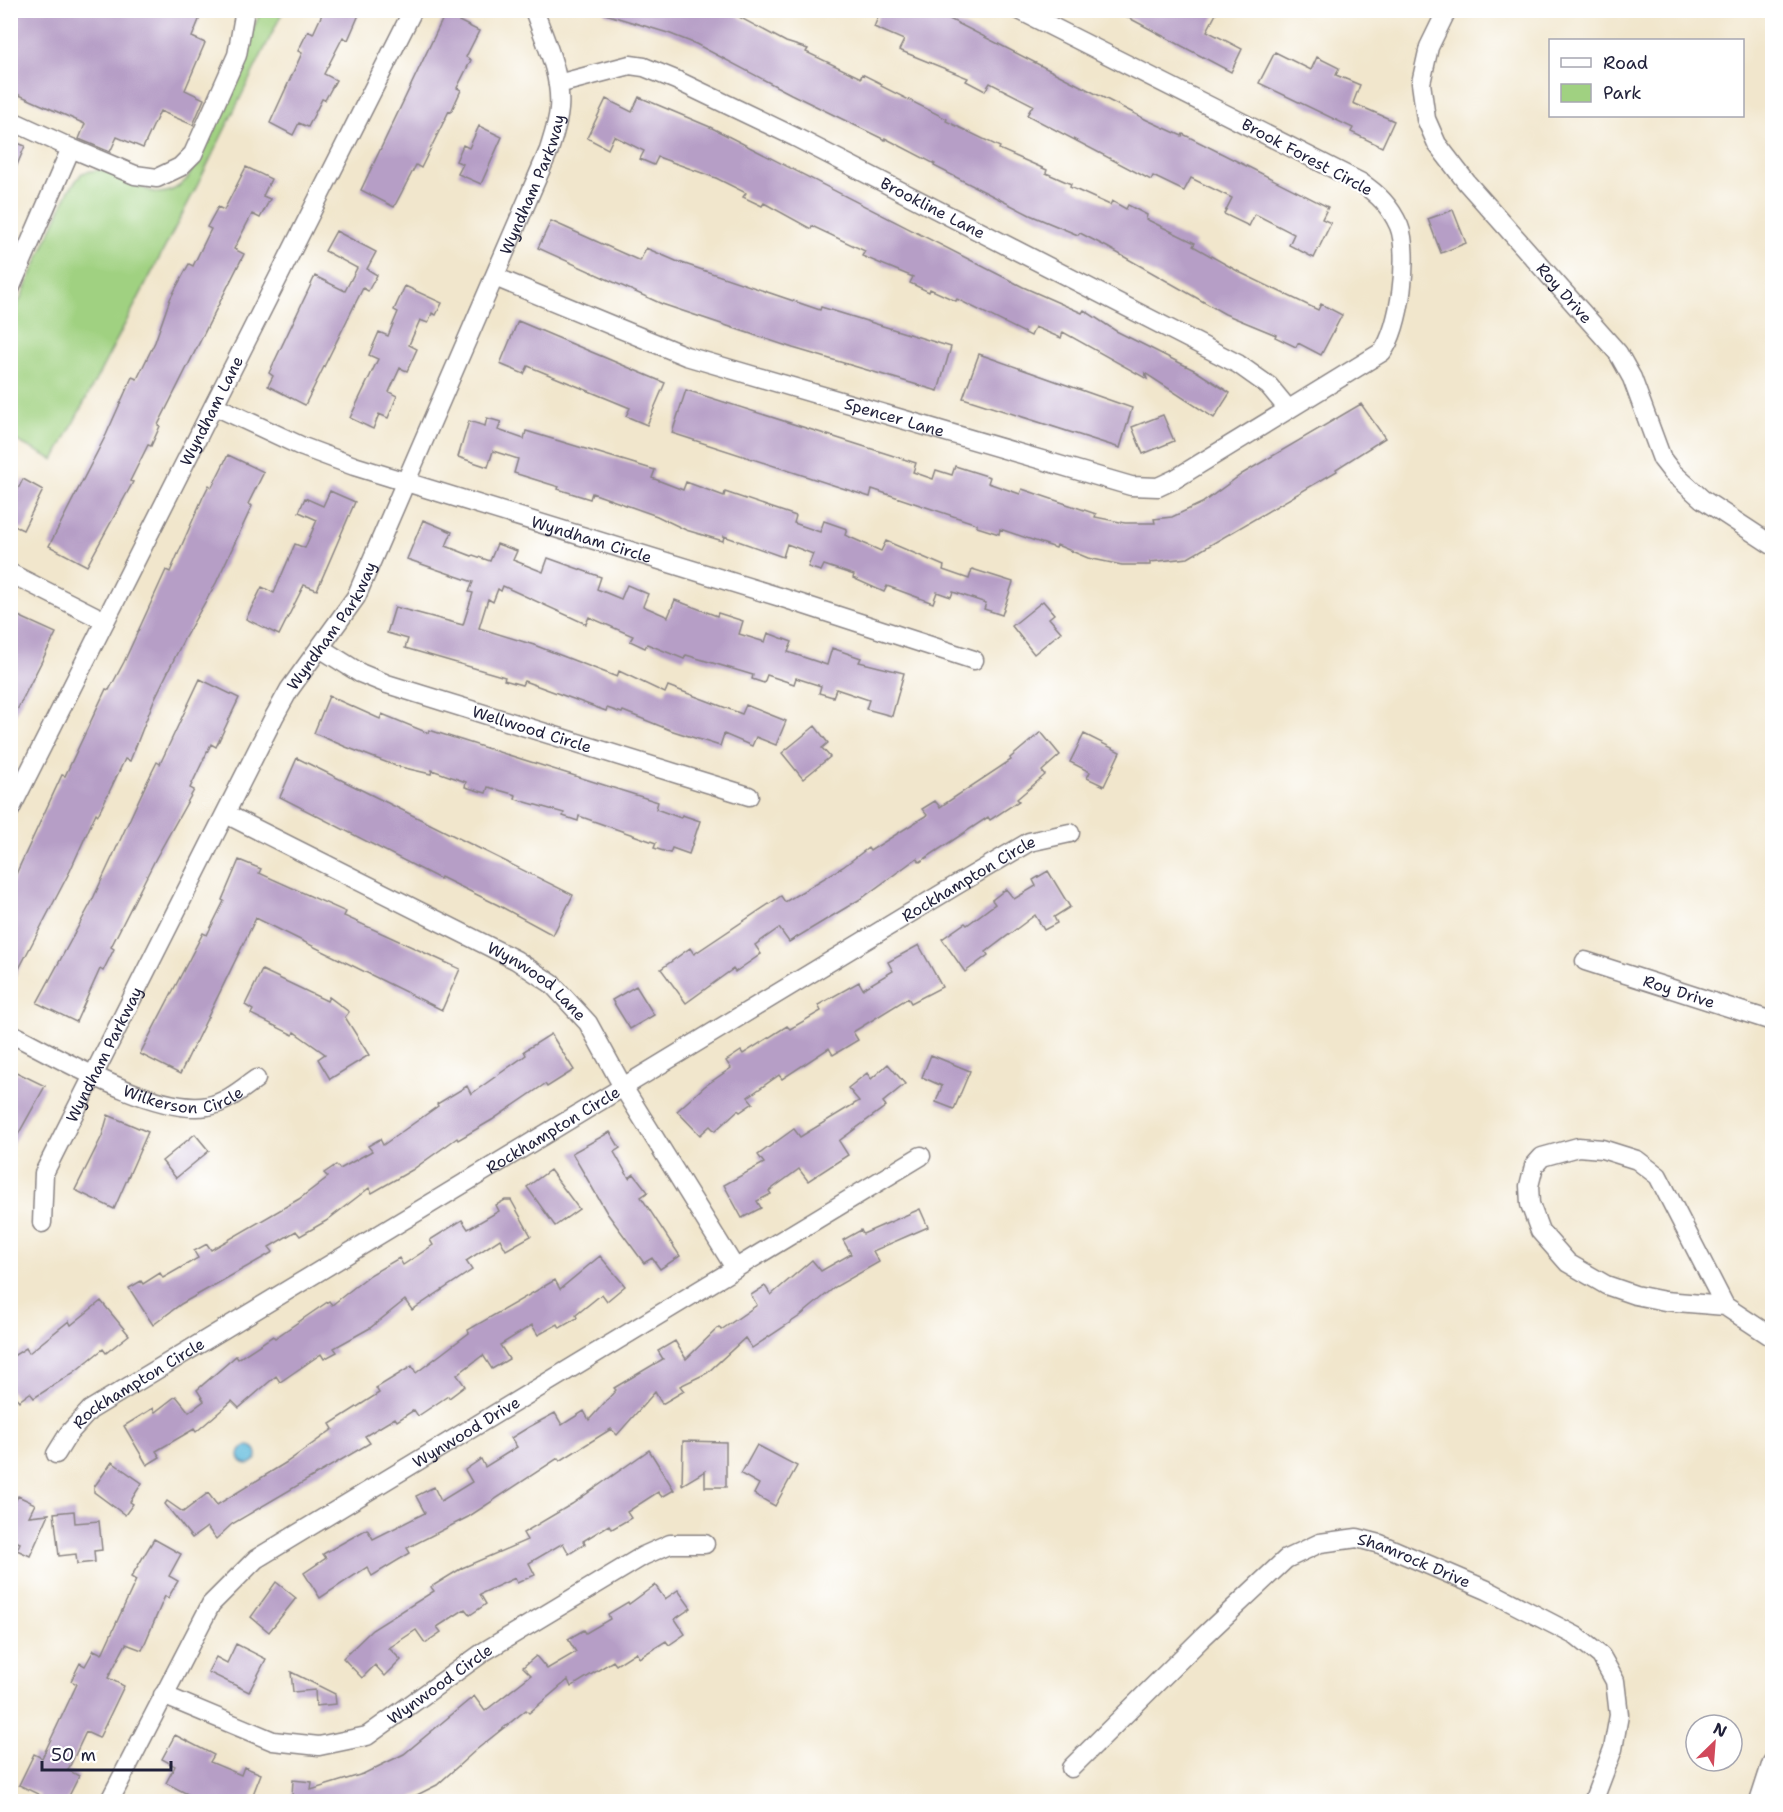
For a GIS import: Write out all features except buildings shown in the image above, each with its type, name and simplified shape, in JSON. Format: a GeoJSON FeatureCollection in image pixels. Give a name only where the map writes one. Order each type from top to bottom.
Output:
{"type":"FeatureCollection","features":[{"type":"Feature","properties":{"kind":"street"},"geometry":{"type":"LineString","coordinates":[[10,120],[135,175],[157,178],[180,167],[193,154],[237,55],[245,10]]}},
{"type":"Feature","properties":{"kind":"street","name":"Wyndham Lane"},"geometry":{"type":"LineString","coordinates":[[10,810],[413,10]]}},
{"type":"Feature","properties":{"kind":"street","name":"Wyndham Parkway"},"geometry":{"type":"LineString","coordinates":[[42,1223],[44,1173],[273,717],[356,597],[549,150],[558,119],[558,84],[550,53],[534,10]]}},
{"type":"Feature","properties":{"kind":"street","name":"Brook Forest Circle"},"geometry":{"type":"LineString","coordinates":[[1019,10],[1360,182],[1375,192],[1390,209],[1400,229],[1402,254],[1400,302],[1393,336],[1375,359],[1288,409]]}},
{"type":"Feature","properties":{"kind":"street","name":"Roy Drive"},"geometry":{"type":"LineString","coordinates":[[1447,10],[1429,47],[1421,83],[1426,119],[1437,144],[1467,183],[1617,353],[1632,378],[1662,459],[1672,472],[1702,499],[1773,545]]}},
{"type":"Feature","properties":{"kind":"street","name":"Brookline Lane"},"geometry":{"type":"LineString","coordinates":[[558,84],[630,65],[644,67],[676,80],[795,136],[1238,364],[1269,386],[1288,409]]}},
{"type":"Feature","properties":{"kind":"street"},"geometry":{"type":"LineString","coordinates":[[10,289],[71,148]]}},
{"type":"Feature","properties":{"kind":"street","name":"Spencer Lane"},"geometry":{"type":"LineString","coordinates":[[495,277],[686,356],[1131,486],[1158,487],[1175,479],[1288,409]]}},
{"type":"Feature","properties":{"kind":"street","name":"Wyndham Circle"},"geometry":{"type":"LineString","coordinates":[[215,406],[303,447],[407,482],[780,597],[974,660]]}},
{"type":"Feature","properties":{"kind":"street"},"geometry":{"type":"LineString","coordinates":[[10,573],[105,621]]}},
{"type":"Feature","properties":{"kind":"street","name":"Wellwood Circle"},"geometry":{"type":"LineString","coordinates":[[320,648],[360,673],[387,684],[749,796]]}},
{"type":"Feature","properties":{"kind":"street","name":"Wynwood Lane"},"geometry":{"type":"LineString","coordinates":[[226,814],[537,972],[568,998],[588,1023],[623,1087],[735,1269]]}},
{"type":"Feature","properties":{"kind":"street","name":"Rockhampton Circle"},"geometry":{"type":"LineString","coordinates":[[56,1454],[69,1433],[90,1410],[1020,848],[1040,838],[1070,833]]}},
{"type":"Feature","properties":{"kind":"street","name":"Roy Drive"},"geometry":{"type":"LineString","coordinates":[[1586,961],[1773,1021]]}},
{"type":"Feature","properties":{"kind":"street","name":"Wilkerson Circle"},"geometry":{"type":"LineString","coordinates":[[10,1033],[94,1075],[158,1100],[197,1107],[225,1100],[256,1079]]}},
{"type":"Feature","properties":{"kind":"street"},"geometry":{"type":"LineString","coordinates":[[1725,1306],[1658,1176],[1637,1160],[1602,1149],[1578,1147],[1542,1157],[1534,1166],[1529,1186],[1530,1204],[1540,1231],[1568,1263],[1606,1285],[1635,1295],[1665,1301],[1725,1306],[1773,1336]]}},
{"type":"Feature","properties":{"kind":"street","name":"Wynwood Drive"},"geometry":{"type":"LineString","coordinates":[[109,1802],[211,1604],[256,1559],[921,1156]]}},
{"type":"Feature","properties":{"kind":"street","name":"Shamrock Drive"},"geometry":{"type":"LineString","coordinates":[[1071,1768],[1203,1637],[1286,1559],[1320,1543],[1357,1538],[1380,1544],[1487,1590],[1576,1636],[1601,1656],[1615,1681],[1619,1715],[1613,1749],[1593,1802]]}},
{"type":"Feature","properties":{"kind":"street","name":"Wynwood Circle"},"geometry":{"type":"LineString","coordinates":[[163,1695],[273,1741],[319,1746],[367,1736],[485,1651],[643,1556],[670,1544],[705,1544]]}},
{"type":"Feature","properties":{"kind":"street"},"geometry":{"type":"LineString","coordinates":[[1759,1802],[1773,1762]]}},
{"type":"Feature","properties":{"kind":"green space"},"geometry":{"type":"Polygon","coordinates":[[[261,11],[283,11],[198,184],[54,460],[11,438],[11,320],[69,190],[82,173],[96,170],[113,173],[154,192],[165,192],[176,188],[188,178],[261,11]]]}},
{"type":"Feature","properties":{"kind":"water"},"geometry":{"type":"Polygon","coordinates":[[[244,1446],[252,1446],[257,1451],[255,1462],[244,1464],[239,1459],[239,1451],[244,1446]]]}}]}
